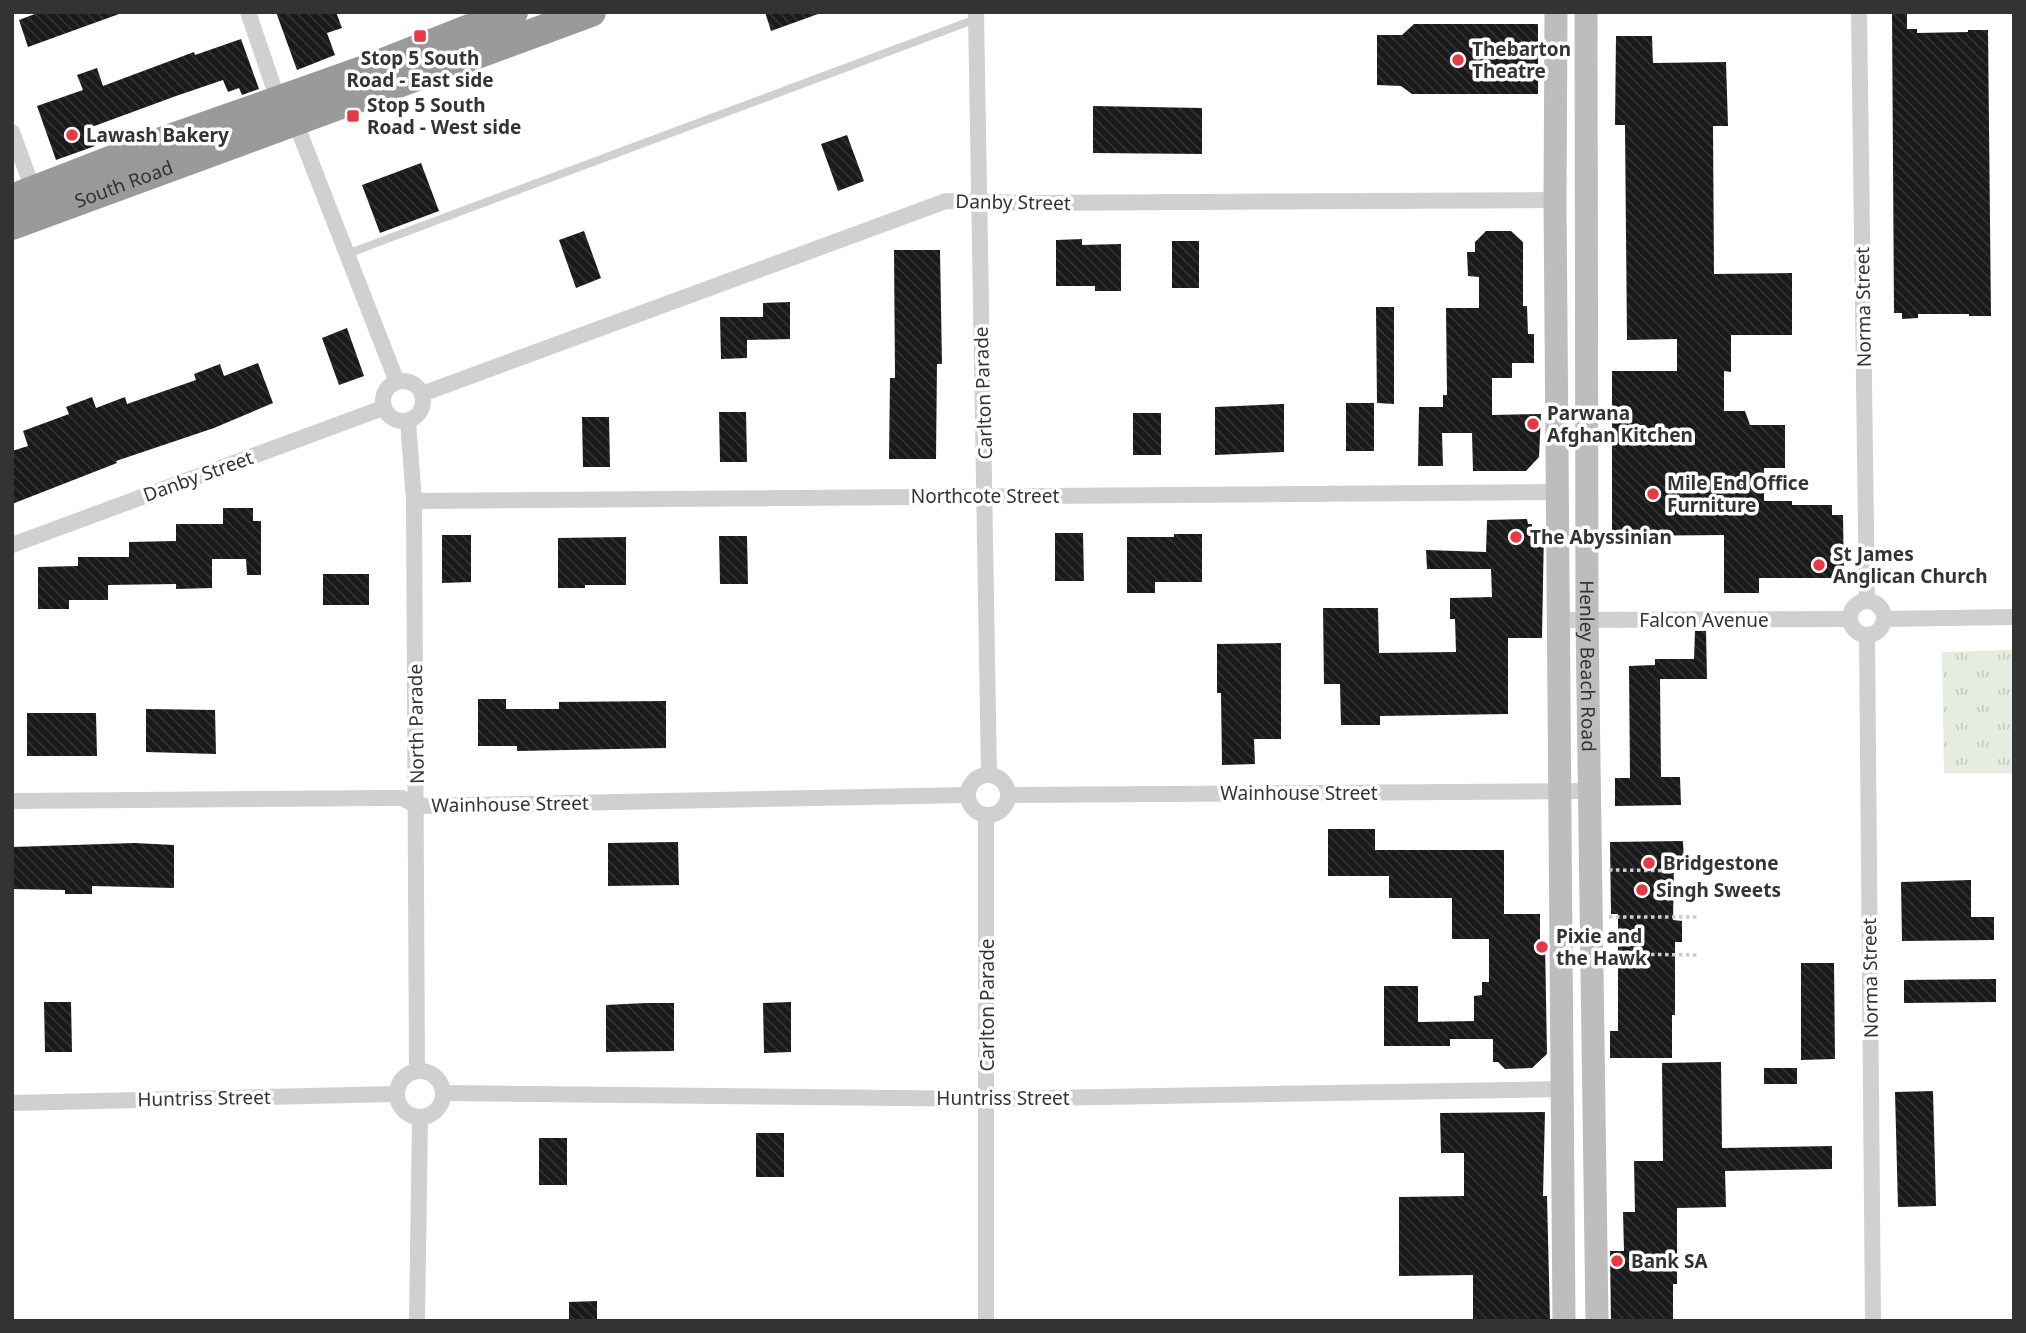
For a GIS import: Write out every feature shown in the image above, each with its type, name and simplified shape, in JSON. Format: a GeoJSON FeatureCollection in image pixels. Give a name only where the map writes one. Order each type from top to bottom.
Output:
{"type":"FeatureCollection","features":[{"type":"Feature","properties":{"kind":"highway","name":"South Road"},"geometry":{"type":"LineString","coordinates":[[12,225],[30,201],[287,110],[520,20],[591,12]]}},
{"type":"Feature","properties":{"kind":"main road","name":"Henley Beach Road"},"geometry":{"type":"LineString","coordinates":[[1556,12],[1555,200],[1564,1321]]}},
{"type":"Feature","properties":{"kind":"main road","name":"Henley Beach Road"},"geometry":{"type":"LineString","coordinates":[[1586,12],[1587,621],[1597,1321]]}},
{"type":"Feature","properties":{"kind":"street"},"geometry":{"type":"LineString","coordinates":[[248,12],[397,382]]}},
{"type":"Feature","properties":{"kind":"street","name":"Norma Street"},"geometry":{"type":"LineString","coordinates":[[1859,12],[1867,601]]}},
{"type":"Feature","properties":{"kind":"street","name":"Carlton Parade"},"geometry":{"type":"LineString","coordinates":[[976,16],[989,774]]}},
{"type":"Feature","properties":{"kind":"street"},"geometry":{"type":"LineString","coordinates":[[12,132],[30,201]]}},
{"type":"Feature","properties":{"kind":"street","name":"Danby Street"},"geometry":{"type":"LineString","coordinates":[[422,394],[946,201],[1555,200]]}},
{"type":"Feature","properties":{"kind":"street"},"geometry":{"type":"LineString","coordinates":[[397,382],[412,383],[422,394],[422,408],[417,417],[408,421],[396,421],[383,408],[383,395],[397,382]]}},
{"type":"Feature","properties":{"kind":"street","name":"Danby Street"},"geometry":{"type":"LineString","coordinates":[[12,545],[383,408]]}},
{"type":"Feature","properties":{"kind":"street","name":"North Parade"},"geometry":{"type":"LineString","coordinates":[[408,421],[414,501],[417,1070]]}},
{"type":"Feature","properties":{"kind":"street","name":"Northcote Street"},"geometry":{"type":"LineString","coordinates":[[414,501],[1557,492]]}},
{"type":"Feature","properties":{"kind":"street"},"geometry":{"type":"LineString","coordinates":[[1867,601],[1881,608],[1884,619],[1881,629],[1867,636],[1857,632],[1850,619],[1857,604],[1867,601]]}},
{"type":"Feature","properties":{"kind":"street"},"geometry":{"type":"LineString","coordinates":[[1884,619],[2014,617]]}},
{"type":"Feature","properties":{"kind":"street","name":"Falcon Avenue"},"geometry":{"type":"LineString","coordinates":[[1558,620],[1850,619]]}},
{"type":"Feature","properties":{"kind":"street","name":"Norma Street"},"geometry":{"type":"LineString","coordinates":[[1867,636],[1873,1321]]}},
{"type":"Feature","properties":{"kind":"street"},"geometry":{"type":"LineString","coordinates":[[989,774],[999,777],[1006,785],[1009,795],[1006,806],[998,814],[986,816],[970,805],[968,795],[971,785],[978,777],[989,774]]}},
{"type":"Feature","properties":{"kind":"street","name":"Wainhouse Street"},"geometry":{"type":"LineString","coordinates":[[1009,795],[1590,791]]}},
{"type":"Feature","properties":{"kind":"street","name":"Wainhouse Street"},"geometry":{"type":"LineString","coordinates":[[12,801],[402,798],[417,806],[968,795]]}},
{"type":"Feature","properties":{"kind":"street","name":"Carlton Parade"},"geometry":{"type":"LineString","coordinates":[[986,816],[986,1321]]}},
{"type":"Feature","properties":{"kind":"street"},"geometry":{"type":"LineString","coordinates":[[417,1070],[429,1071],[440,1081],[444,1093],[440,1106],[431,1115],[420,1118],[411,1116],[401,1108],[396,1094],[398,1085],[406,1074],[417,1070]]}},
{"type":"Feature","properties":{"kind":"street","name":"Huntriss Street"},"geometry":{"type":"LineString","coordinates":[[444,1093],[988,1099],[1562,1089]]}},
{"type":"Feature","properties":{"kind":"street","name":"Huntriss Street"},"geometry":{"type":"LineString","coordinates":[[12,1103],[396,1094]]}},
{"type":"Feature","properties":{"kind":"street"},"geometry":{"type":"LineString","coordinates":[[417,1321],[420,1118]]}},
{"type":"Feature","properties":{"kind":"lane"},"geometry":{"type":"LineString","coordinates":[[347,254],[976,16]]}},
{"type":"Feature","properties":{"kind":"path"},"geometry":{"type":"LineString","coordinates":[[1607,870],[1700,871]]}},
{"type":"Feature","properties":{"kind":"path"},"geometry":{"type":"LineString","coordinates":[[1607,917],[1699,918]]}},
{"type":"Feature","properties":{"kind":"path"},"geometry":{"type":"LineString","coordinates":[[1607,954],[1700,955]]}},
{"type":"Feature","properties":{"kind":"green space"},"geometry":{"type":"Polygon","coordinates":[[[2014,650],[2014,773],[1944,773],[1942,652],[2014,650]]]}},
{"type":"Feature","properties":{"kind":"building"},"geometry":{"type":"Polygon","coordinates":[[[40,12],[119,14],[28,47],[19,20],[40,12]]]}},
{"type":"Feature","properties":{"kind":"building"},"geometry":{"type":"Polygon","coordinates":[[[276,12],[336,12],[342,28],[327,33],[335,55],[297,70],[276,12]]]}},
{"type":"Feature","properties":{"kind":"building"},"geometry":{"type":"Polygon","coordinates":[[[765,12],[817,12],[818,14],[771,31],[765,12]]]}},
{"type":"Feature","properties":{"kind":"building"},"geometry":{"type":"Polygon","coordinates":[[[1892,12],[1907,12],[1907,29],[1917,29],[1917,33],[1988,30],[1991,316],[1918,314],[1918,318],[1902,319],[1902,313],[1894,313],[1892,12]]]}},
{"type":"Feature","properties":{"kind":"building","name":"Thebarton Theatre"},"geometry":{"type":"Polygon","coordinates":[[[1414,24],[1538,24],[1538,94],[1412,94],[1401,86],[1377,85],[1377,35],[1402,35],[1414,24]]]}},
{"type":"Feature","properties":{"kind":"building"},"geometry":{"type":"Polygon","coordinates":[[[1616,36],[1652,36],[1653,63],[1726,62],[1728,126],[1713,126],[1714,274],[1792,273],[1792,335],[1731,335],[1731,372],[1724,371],[1724,411],[1745,411],[1750,425],[1785,425],[1785,468],[1764,468],[1764,501],[1792,501],[1792,505],[1832,505],[1832,515],[1843,515],[1844,578],[1759,578],[1759,593],[1724,593],[1724,535],[1612,536],[1612,371],[1677,371],[1677,339],[1627,340],[1625,125],[1615,125],[1616,36]]]}},
{"type":"Feature","properties":{"kind":"building"},"geometry":{"type":"Polygon","coordinates":[[[241,39],[259,89],[242,95],[239,88],[228,92],[223,80],[176,96],[89,128],[95,146],[56,160],[37,106],[83,90],[77,75],[97,68],[103,86],[194,52],[195,55],[241,39]]]}},
{"type":"Feature","properties":{"kind":"building"},"geometry":{"type":"Polygon","coordinates":[[[1093,106],[1202,108],[1202,154],[1093,153],[1093,106]]]}},
{"type":"Feature","properties":{"kind":"building"},"geometry":{"type":"Polygon","coordinates":[[[847,135],[864,181],[838,191],[821,144],[847,135]]]}},
{"type":"Feature","properties":{"kind":"building"},"geometry":{"type":"Polygon","coordinates":[[[421,163],[439,211],[380,233],[362,185],[421,163]]]}},
{"type":"Feature","properties":{"kind":"building"},"geometry":{"type":"Polygon","coordinates":[[[584,231],[601,278],[576,288],[559,240],[584,231]]]}},
{"type":"Feature","properties":{"kind":"building"},"geometry":{"type":"Polygon","coordinates":[[[1486,231],[1511,231],[1523,242],[1523,306],[1527,306],[1528,334],[1534,334],[1534,363],[1512,363],[1512,378],[1492,378],[1492,415],[1541,414],[1539,457],[1526,471],[1473,471],[1472,433],[1442,433],[1443,466],[1418,466],[1419,407],[1443,407],[1443,395],[1447,395],[1446,308],[1479,308],[1479,277],[1468,276],[1467,252],[1475,252],[1475,242],[1486,231]]]}},
{"type":"Feature","properties":{"kind":"building"},"geometry":{"type":"Polygon","coordinates":[[[1082,239],[1082,245],[1121,244],[1121,291],[1095,291],[1095,286],[1056,286],[1056,240],[1082,239]]]}},
{"type":"Feature","properties":{"kind":"building"},"geometry":{"type":"Polygon","coordinates":[[[1172,241],[1199,241],[1199,288],[1172,288],[1172,241]]]}},
{"type":"Feature","properties":{"kind":"building"},"geometry":{"type":"Polygon","coordinates":[[[894,250],[940,250],[942,364],[937,364],[936,459],[889,459],[890,378],[895,378],[894,250]]]}},
{"type":"Feature","properties":{"kind":"building"},"geometry":{"type":"Polygon","coordinates":[[[790,302],[790,339],[747,340],[747,358],[721,359],[720,317],[763,317],[763,303],[790,302]]]}},
{"type":"Feature","properties":{"kind":"building"},"geometry":{"type":"Polygon","coordinates":[[[1376,307],[1394,307],[1394,404],[1377,403],[1376,307]]]}},
{"type":"Feature","properties":{"kind":"building"},"geometry":{"type":"Polygon","coordinates":[[[347,328],[364,376],[339,385],[322,338],[347,328]]]}},
{"type":"Feature","properties":{"kind":"building"},"geometry":{"type":"Polygon","coordinates":[[[258,363],[273,403],[214,428],[116,461],[117,463],[12,504],[12,451],[28,446],[23,431],[69,414],[66,407],[92,397],[96,408],[125,397],[127,404],[196,380],[194,374],[220,364],[224,376],[258,363]]]}},
{"type":"Feature","properties":{"kind":"building"},"geometry":{"type":"Polygon","coordinates":[[[1346,403],[1374,403],[1374,451],[1346,451],[1346,403]]]}},
{"type":"Feature","properties":{"kind":"building"},"geometry":{"type":"Polygon","coordinates":[[[1284,404],[1284,452],[1215,455],[1215,407],[1284,404]]]}},
{"type":"Feature","properties":{"kind":"building"},"geometry":{"type":"Polygon","coordinates":[[[719,412],[746,412],[747,462],[720,462],[719,412]]]}},
{"type":"Feature","properties":{"kind":"building"},"geometry":{"type":"Polygon","coordinates":[[[1133,413],[1161,413],[1161,455],[1133,455],[1133,413]]]}},
{"type":"Feature","properties":{"kind":"building"},"geometry":{"type":"Polygon","coordinates":[[[582,417],[609,417],[610,467],[583,467],[582,417]]]}},
{"type":"Feature","properties":{"kind":"building"},"geometry":{"type":"Polygon","coordinates":[[[223,508],[253,508],[253,521],[261,521],[261,575],[247,575],[246,559],[212,559],[212,588],[176,589],[176,584],[108,585],[108,600],[69,600],[69,609],[38,609],[38,567],[78,566],[78,557],[129,557],[129,542],[176,541],[176,524],[223,524],[223,508]]]}},
{"type":"Feature","properties":{"kind":"building"},"geometry":{"type":"Polygon","coordinates":[[[1527,519],[1532,527],[1544,528],[1542,638],[1508,638],[1508,714],[1380,716],[1380,725],[1341,725],[1340,684],[1324,684],[1323,608],[1378,608],[1379,653],[1456,652],[1455,619],[1450,619],[1450,598],[1492,597],[1491,569],[1427,569],[1426,550],[1486,552],[1487,520],[1527,519]]]}},
{"type":"Feature","properties":{"kind":"building"},"geometry":{"type":"Polygon","coordinates":[[[1055,533],[1083,533],[1084,581],[1055,581],[1055,533]]]}},
{"type":"Feature","properties":{"kind":"building"},"geometry":{"type":"Polygon","coordinates":[[[1174,534],[1202,534],[1202,582],[1155,582],[1155,593],[1127,593],[1127,537],[1174,537],[1174,534]]]}},
{"type":"Feature","properties":{"kind":"building"},"geometry":{"type":"Polygon","coordinates":[[[442,535],[471,535],[471,582],[442,583],[442,535]]]}},
{"type":"Feature","properties":{"kind":"building"},"geometry":{"type":"Polygon","coordinates":[[[719,536],[747,536],[748,584],[720,584],[719,536]]]}},
{"type":"Feature","properties":{"kind":"building"},"geometry":{"type":"Polygon","coordinates":[[[626,537],[626,585],[558,588],[558,538],[626,537]]]}},
{"type":"Feature","properties":{"kind":"building"},"geometry":{"type":"Polygon","coordinates":[[[323,574],[369,574],[369,605],[323,605],[323,574]]]}},
{"type":"Feature","properties":{"kind":"building"},"geometry":{"type":"Polygon","coordinates":[[[1695,631],[1706,631],[1707,679],[1660,679],[1661,777],[1680,777],[1681,805],[1615,806],[1615,778],[1630,778],[1629,666],[1655,665],[1655,659],[1694,659],[1695,631]]]}},
{"type":"Feature","properties":{"kind":"building"},"geometry":{"type":"Polygon","coordinates":[[[1281,643],[1281,739],[1254,739],[1255,764],[1222,765],[1217,644],[1281,643]]]}},
{"type":"Feature","properties":{"kind":"building"},"geometry":{"type":"Polygon","coordinates":[[[478,699],[506,699],[506,709],[559,709],[559,702],[666,701],[666,748],[517,751],[517,746],[478,746],[478,699]]]}},
{"type":"Feature","properties":{"kind":"building"},"geometry":{"type":"Polygon","coordinates":[[[146,709],[215,710],[216,754],[146,752],[146,709]]]}},
{"type":"Feature","properties":{"kind":"building"},"geometry":{"type":"Polygon","coordinates":[[[27,713],[96,713],[97,756],[27,756],[27,713]]]}},
{"type":"Feature","properties":{"kind":"building"},"geometry":{"type":"Polygon","coordinates":[[[1328,829],[1375,829],[1375,850],[1504,850],[1504,914],[1540,914],[1540,942],[1545,942],[1547,1054],[1532,1068],[1505,1069],[1498,1062],[1493,1062],[1493,1039],[1450,1039],[1450,1046],[1384,1046],[1384,986],[1418,986],[1418,1022],[1474,1021],[1474,996],[1482,995],[1482,982],[1489,982],[1489,939],[1452,939],[1452,898],[1389,898],[1389,876],[1328,876],[1328,829]]]}},
{"type":"Feature","properties":{"kind":"building"},"geometry":{"type":"Polygon","coordinates":[[[1683,841],[1684,865],[1674,865],[1673,920],[1682,921],[1682,942],[1675,942],[1672,1058],[1610,1058],[1610,1031],[1618,1031],[1618,914],[1611,914],[1610,842],[1683,841]]]}},
{"type":"Feature","properties":{"kind":"building"},"geometry":{"type":"Polygon","coordinates":[[[678,842],[679,885],[608,886],[608,843],[678,842]]]}},
{"type":"Feature","properties":{"kind":"building"},"geometry":{"type":"Polygon","coordinates":[[[134,843],[174,845],[174,888],[92,886],[92,894],[65,894],[65,890],[12,889],[12,847],[134,843]]]}},
{"type":"Feature","properties":{"kind":"building"},"geometry":{"type":"Polygon","coordinates":[[[1971,880],[1971,917],[1994,917],[1994,940],[1902,941],[1901,882],[1971,880]]]}},
{"type":"Feature","properties":{"kind":"building"},"geometry":{"type":"Polygon","coordinates":[[[1801,963],[1834,963],[1835,1059],[1801,1060],[1801,963]]]}},
{"type":"Feature","properties":{"kind":"building"},"geometry":{"type":"Polygon","coordinates":[[[1996,979],[1996,1002],[1904,1003],[1904,980],[1996,979]]]}},
{"type":"Feature","properties":{"kind":"building"},"geometry":{"type":"Polygon","coordinates":[[[44,1002],[71,1002],[72,1052],[45,1052],[44,1002]]]}},
{"type":"Feature","properties":{"kind":"building"},"geometry":{"type":"Polygon","coordinates":[[[791,1002],[791,1052],[764,1053],[763,1003],[791,1002]]]}},
{"type":"Feature","properties":{"kind":"building"},"geometry":{"type":"Polygon","coordinates":[[[674,1003],[674,1051],[606,1052],[606,1005],[674,1003]]]}},
{"type":"Feature","properties":{"kind":"building"},"geometry":{"type":"Polygon","coordinates":[[[1721,1062],[1722,1148],[1832,1146],[1832,1169],[1725,1171],[1726,1207],[1677,1208],[1677,1284],[1673,1284],[1673,1321],[1611,1321],[1610,1251],[1624,1251],[1623,1212],[1635,1212],[1634,1161],[1663,1161],[1662,1063],[1721,1062]]]}},
{"type":"Feature","properties":{"kind":"building"},"geometry":{"type":"Polygon","coordinates":[[[1764,1068],[1797,1068],[1797,1084],[1764,1084],[1764,1068]]]}},
{"type":"Feature","properties":{"kind":"building"},"geometry":{"type":"Polygon","coordinates":[[[1933,1091],[1936,1206],[1898,1207],[1895,1092],[1933,1091]]]}},
{"type":"Feature","properties":{"kind":"building"},"geometry":{"type":"Polygon","coordinates":[[[1545,1112],[1543,1196],[1547,1196],[1550,1321],[1473,1321],[1473,1275],[1399,1276],[1399,1197],[1464,1196],[1464,1153],[1441,1153],[1440,1113],[1545,1112]]]}},
{"type":"Feature","properties":{"kind":"building"},"geometry":{"type":"Polygon","coordinates":[[[756,1133],[784,1133],[784,1177],[756,1177],[756,1133]]]}},
{"type":"Feature","properties":{"kind":"building"},"geometry":{"type":"Polygon","coordinates":[[[539,1138],[567,1138],[567,1185],[539,1185],[539,1138]]]}},
{"type":"Feature","properties":{"kind":"building"},"geometry":{"type":"Polygon","coordinates":[[[597,1301],[597,1321],[569,1321],[569,1302],[597,1301]]]}},
{"type":"Feature","properties":{"kind":"place","name":"Stop 5 South Road - East side"},"geometry":{"type":"Point","coordinates":[420,36]}},
{"type":"Feature","properties":{"kind":"place","name":"Thebarton Theatre"},"geometry":{"type":"Point","coordinates":[1458,60]}},
{"type":"Feature","properties":{"kind":"place","name":"Stop 5 South Road - West side"},"geometry":{"type":"Point","coordinates":[353,116]}},
{"type":"Feature","properties":{"kind":"place","name":"Lawash Bakery"},"geometry":{"type":"Point","coordinates":[72,135]}},
{"type":"Feature","properties":{"kind":"place","name":"Parwana Afghan Kitchen"},"geometry":{"type":"Point","coordinates":[1533,424]}},
{"type":"Feature","properties":{"kind":"place","name":"Mile End Office Furniture"},"geometry":{"type":"Point","coordinates":[1653,494]}},
{"type":"Feature","properties":{"kind":"place","name":"The Abyssinian"},"geometry":{"type":"Point","coordinates":[1516,537]}},
{"type":"Feature","properties":{"kind":"place","name":"St James Anglican Church"},"geometry":{"type":"Point","coordinates":[1819,565]}},
{"type":"Feature","properties":{"kind":"place","name":"Bridgestone"},"geometry":{"type":"Point","coordinates":[1649,863]}},
{"type":"Feature","properties":{"kind":"place","name":"Singh Sweets"},"geometry":{"type":"Point","coordinates":[1642,890]}},
{"type":"Feature","properties":{"kind":"place","name":"Pixie and the Hawk"},"geometry":{"type":"Point","coordinates":[1542,947]}},
{"type":"Feature","properties":{"kind":"place","name":"Bank SA"},"geometry":{"type":"Point","coordinates":[1617,1261]}}]}
